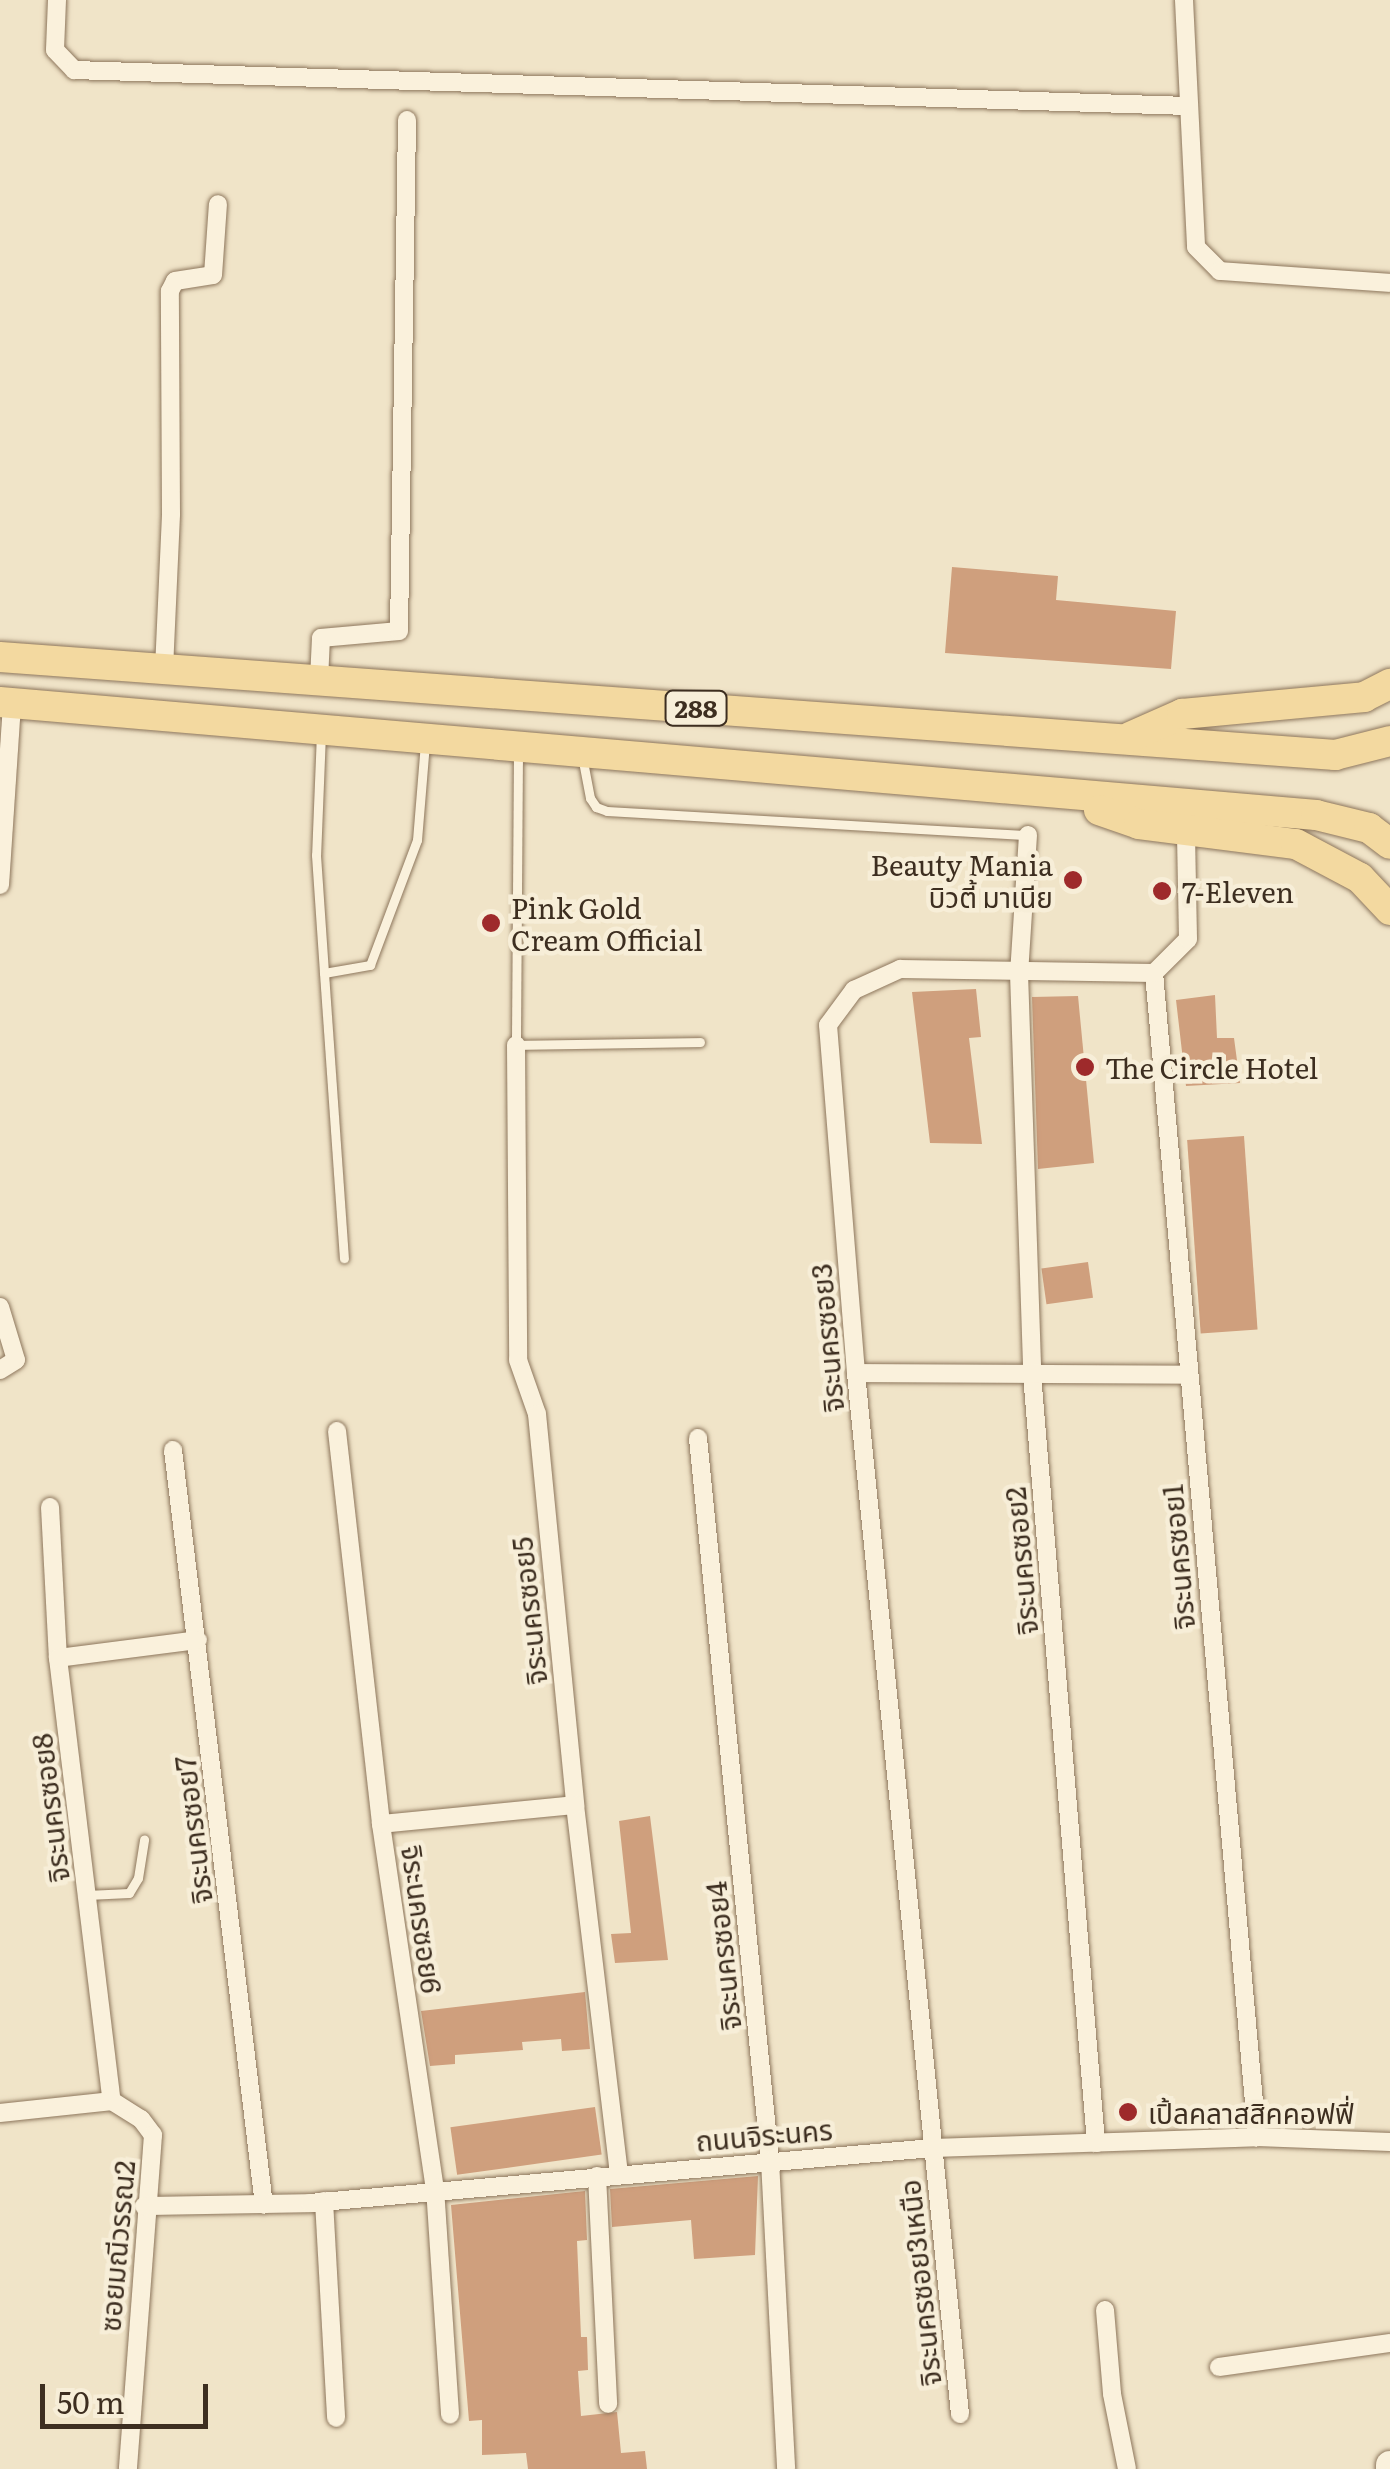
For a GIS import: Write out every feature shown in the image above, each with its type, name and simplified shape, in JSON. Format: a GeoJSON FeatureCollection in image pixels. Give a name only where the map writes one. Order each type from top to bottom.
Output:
{"type":"FeatureCollection","features":[{"type":"Feature","properties":{"kind":"main road","name":"288"},"geometry":{"type":"LineString","coordinates":[[0,657],[1334,756],[1390,742]]}},
{"type":"Feature","properties":{"kind":"main road"},"geometry":{"type":"LineString","coordinates":[[1123,740],[1182,714],[1364,697],[1390,684]]}},
{"type":"Feature","properties":{"kind":"main road","name":"288"},"geometry":{"type":"LineString","coordinates":[[6,703],[1316,816],[1368,828],[1390,844]]}},
{"type":"Feature","properties":{"kind":"main road"},"geometry":{"type":"LineString","coordinates":[[1058,796],[1139,824],[1296,844],[1360,878],[1390,910]]}},
{"type":"Feature","properties":{"kind":"street"},"geometry":{"type":"LineString","coordinates":[[58,0],[55,50],[74,70],[1186,106]]}},
{"type":"Feature","properties":{"kind":"street"},"geometry":{"type":"LineString","coordinates":[[1184,0],[1186,106],[1196,247],[1220,271],[1390,283]]}},
{"type":"Feature","properties":{"kind":"street"},"geometry":{"type":"LineString","coordinates":[[319,680],[321,638],[399,631],[408,120]]}},
{"type":"Feature","properties":{"kind":"street"},"geometry":{"type":"LineString","coordinates":[[164,669],[171,514],[170,291],[176,281],[213,275],[218,204]]}},
{"type":"Feature","properties":{"kind":"street"},"geometry":{"type":"LineString","coordinates":[[0,886],[6,703]]}},
{"type":"Feature","properties":{"kind":"street"},"geometry":{"type":"LineString","coordinates":[[1154,973],[1188,939],[1186,830]]}},
{"type":"Feature","properties":{"kind":"street","name":"จิระนครซอย2"},"geometry":{"type":"LineString","coordinates":[[1028,836],[1019,973],[1032,1374],[1096,2143]]}},
{"type":"Feature","properties":{"kind":"street","name":"จิระนครซอย3"},"geometry":{"type":"LineString","coordinates":[[933,2148],[856,1373],[828,1024],[854,990],[900,970],[1154,973]]}},
{"type":"Feature","properties":{"kind":"street","name":"จิระนครซอย1"},"geometry":{"type":"LineString","coordinates":[[1154,973],[1257,2137]]}},
{"type":"Feature","properties":{"kind":"street","name":"จิระนครซอย5"},"geometry":{"type":"LineString","coordinates":[[516,1045],[518,1360],[537,1414],[575,1805],[619,2173]]}},
{"type":"Feature","properties":{"kind":"street"},"geometry":{"type":"LineString","coordinates":[[0,1307],[16,1360],[0,1370]]}},
{"type":"Feature","properties":{"kind":"street"},"geometry":{"type":"LineString","coordinates":[[856,1373],[1189,1375]]}},
{"type":"Feature","properties":{"kind":"street","name":"จิระนครซอย6"},"geometry":{"type":"LineString","coordinates":[[337,1430],[381,1824],[435,2188],[450,2415]]}},
{"type":"Feature","properties":{"kind":"street","name":"จิระนครซอย4"},"geometry":{"type":"LineString","coordinates":[[698,1438],[770,2161],[786,2469]]}},
{"type":"Feature","properties":{"kind":"street","name":"จิระนครซอย7"},"geometry":{"type":"LineString","coordinates":[[173,1450],[264,2205]]}},
{"type":"Feature","properties":{"kind":"street","name":"จิระนครซอย8"},"geometry":{"type":"LineString","coordinates":[[50,1507],[58,1658],[112,2101]]}},
{"type":"Feature","properties":{"kind":"street"},"geometry":{"type":"LineString","coordinates":[[58,1658],[198,1640]]}},
{"type":"Feature","properties":{"kind":"street"},"geometry":{"type":"LineString","coordinates":[[381,1824],[575,1805]]}},
{"type":"Feature","properties":{"kind":"street"},"geometry":{"type":"LineString","coordinates":[[0,2113],[112,2101]]}},
{"type":"Feature","properties":{"kind":"street","name":"ซอยมณีวรรณ2"},"geometry":{"type":"LineString","coordinates":[[112,2101],[141,2119],[153,2135],[144,2206],[128,2469]]}},
{"type":"Feature","properties":{"kind":"street","name":"ถนนจิระนคร"},"geometry":{"type":"LineString","coordinates":[[144,2206],[324,2201],[435,2188],[933,2148],[1257,2137],[1390,2142]]}},
{"type":"Feature","properties":{"kind":"street","name":"จิระนครซอย3เหนือ"},"geometry":{"type":"LineString","coordinates":[[933,2148],[960,2414]]}},
{"type":"Feature","properties":{"kind":"street"},"geometry":{"type":"LineString","coordinates":[[597,2176],[608,2404]]}},
{"type":"Feature","properties":{"kind":"street"},"geometry":{"type":"LineString","coordinates":[[324,2201],[336,2418]]}},
{"type":"Feature","properties":{"kind":"street"},"geometry":{"type":"LineString","coordinates":[[1105,2310],[1112,2394],[1127,2469]]}},
{"type":"Feature","properties":{"kind":"street"},"geometry":{"type":"LineString","coordinates":[[1219,2366],[1390,2343]]}},
{"type":"Feature","properties":{"kind":"lane"},"geometry":{"type":"LineString","coordinates":[[321,732],[316,855],[344,1258]]}},
{"type":"Feature","properties":{"kind":"lane"},"geometry":{"type":"LineString","coordinates":[[324,972],[370,966],[417,840],[426,739]]}},
{"type":"Feature","properties":{"kind":"lane"},"geometry":{"type":"LineString","coordinates":[[518,746],[516,1045],[700,1042]]}},
{"type":"Feature","properties":{"kind":"lane"},"geometry":{"type":"LineString","coordinates":[[582,752],[590,798],[596,807],[607,811],[1028,836]]}},
{"type":"Feature","properties":{"kind":"lane"},"geometry":{"type":"LineString","coordinates":[[87,1895],[129,1892],[138,1878],[144,1838]]}},
{"type":"Feature","properties":{"kind":"building"},"geometry":{"type":"Polygon","coordinates":[[[952,567],[1058,576],[1056,600],[1176,611],[1171,669],[945,653],[952,567]]]}},
{"type":"Feature","properties":{"kind":"building"},"geometry":{"type":"Polygon","coordinates":[[[976,989],[981,1037],[969,1038],[982,1144],[930,1143],[912,992],[976,989]]]}},
{"type":"Feature","properties":{"kind":"building"},"geometry":{"type":"Polygon","coordinates":[[[1215,995],[1217,1038],[1234,1038],[1240,1083],[1186,1086],[1176,1000],[1215,995]]]}},
{"type":"Feature","properties":{"kind":"building"},"geometry":{"type":"Polygon","coordinates":[[[1078,996],[1094,1163],[1038,1169],[1032,997],[1078,996]]]}},
{"type":"Feature","properties":{"kind":"building"},"geometry":{"type":"Polygon","coordinates":[[[1244,1136],[1258,1330],[1201,1334],[1187,1140],[1244,1136]]]}},
{"type":"Feature","properties":{"kind":"building"},"geometry":{"type":"Polygon","coordinates":[[[1088,1262],[1093,1298],[1046,1304],[1041,1269],[1088,1262]]]}},
{"type":"Feature","properties":{"kind":"building"},"geometry":{"type":"Polygon","coordinates":[[[650,1816],[668,1960],[615,1963],[611,1934],[631,1933],[619,1821],[650,1816]]]}},
{"type":"Feature","properties":{"kind":"building"},"geometry":{"type":"Polygon","coordinates":[[[585,1992],[590,2049],[562,2051],[561,2039],[522,2042],[523,2050],[455,2055],[455,2064],[430,2066],[421,2011],[585,1992]]]}},
{"type":"Feature","properties":{"kind":"building"},"geometry":{"type":"Polygon","coordinates":[[[595,2107],[602,2155],[457,2175],[450,2127],[595,2107]]]}},
{"type":"Feature","properties":{"kind":"building"},"geometry":{"type":"Polygon","coordinates":[[[758,2176],[755,2255],[694,2259],[691,2220],[612,2227],[610,2189],[758,2176]]]}},
{"type":"Feature","properties":{"kind":"building"},"geometry":{"type":"Polygon","coordinates":[[[585,2191],[587,2240],[577,2241],[581,2337],[587,2337],[588,2370],[578,2371],[581,2416],[617,2412],[621,2453],[645,2451],[647,2469],[528,2469],[526,2453],[482,2455],[482,2420],[469,2421],[451,2205],[585,2191]]]}},
{"type":"Feature","properties":{"kind":"place","name":"Beauty Mania บิวตี้ มาเนีย"},"geometry":{"type":"Point","coordinates":[1073,880]}},
{"type":"Feature","properties":{"kind":"place","name":"7-Eleven"},"geometry":{"type":"Point","coordinates":[1162,891]}},
{"type":"Feature","properties":{"kind":"place","name":"Pink Gold Cream Official"},"geometry":{"type":"Point","coordinates":[491,923]}},
{"type":"Feature","properties":{"kind":"place","name":"The Circle Hotel"},"geometry":{"type":"Point","coordinates":[1085,1067]}},
{"type":"Feature","properties":{"kind":"place","name":"เปิ้ลคลาสสิคคอฟฟี่"},"geometry":{"type":"Point","coordinates":[1128,2112]}}]}
